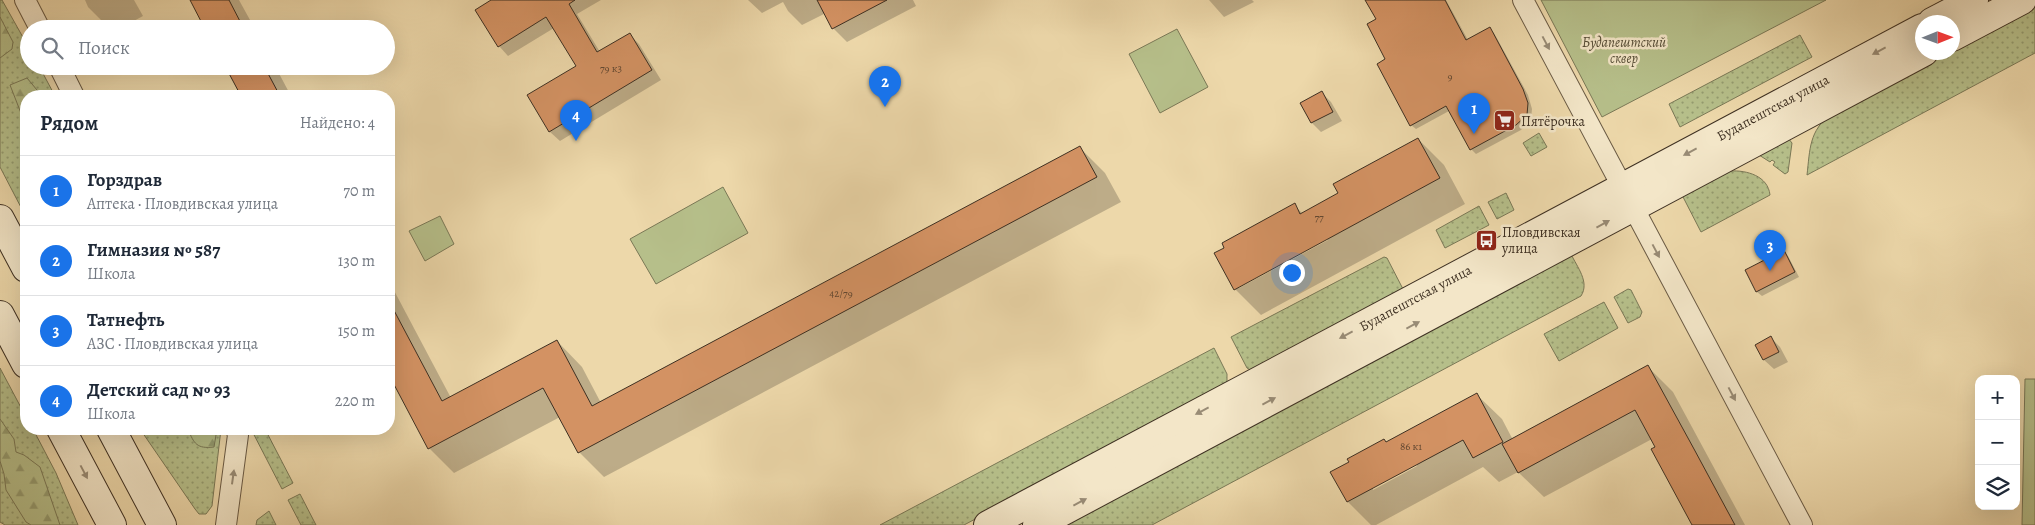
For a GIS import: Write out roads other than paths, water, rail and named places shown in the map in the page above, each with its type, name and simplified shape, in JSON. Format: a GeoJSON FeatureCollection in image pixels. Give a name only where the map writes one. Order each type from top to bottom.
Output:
{"type":"FeatureCollection","features":[{"type":"Feature","properties":{"kind":"street"},"geometry":{"type":"LineString","coordinates":[[25,0],[35,20]]}},
{"type":"Feature","properties":{"kind":"street"},"geometry":{"type":"LineString","coordinates":[[1523,0],[1802,525]]}},
{"type":"Feature","properties":{"kind":"street"},"geometry":{"type":"LineString","coordinates":[[1945,15],[1974,0]]}},
{"type":"Feature","properties":{"kind":"street"},"geometry":{"type":"LineString","coordinates":[[1960,33],[2022,0]]}},
{"type":"Feature","properties":{"kind":"street","name":"Будапештская улица"},"geometry":{"type":"LineString","coordinates":[[1037,525],[1628,198],[1915,32]]}},
{"type":"Feature","properties":{"kind":"street","name":"Будапештская улица"},"geometry":{"type":"LineString","coordinates":[[988,525],[1628,198],[1915,56]]}},
{"type":"Feature","properties":{"kind":"street"},"geometry":{"type":"LineString","coordinates":[[64,75],[71,90]]}},
{"type":"Feature","properties":{"kind":"street"},"geometry":{"type":"LineString","coordinates":[[0,219],[20,257]]}},
{"type":"Feature","properties":{"kind":"street"},"geometry":{"type":"LineString","coordinates":[[0,315],[20,353]]}},
{"type":"Feature","properties":{"kind":"street"},"geometry":{"type":"LineString","coordinates":[[64,435],[112,525]]}},
{"type":"Feature","properties":{"kind":"street"},"geometry":{"type":"LineString","coordinates":[[114,435],[162,525]]}},
{"type":"Feature","properties":{"kind":"street"},"geometry":{"type":"LineString","coordinates":[[226,525],[238,435]]}},
{"type":"Feature","properties":{"kind":"place","name":"Гимназия № 587"},"geometry":{"type":"Point","coordinates":[885,107]}},
{"type":"Feature","properties":{"kind":"place","name":"Пятёрочка"},"geometry":{"type":"Point","coordinates":[1505,121]}},
{"type":"Feature","properties":{"kind":"place","name":"Горздрав"},"geometry":{"type":"Point","coordinates":[1474,134]}},
{"type":"Feature","properties":{"kind":"place","name":"Детский сад № 93"},"geometry":{"type":"Point","coordinates":[576,141]}},
{"type":"Feature","properties":{"kind":"place","name":"Пловдивская улица"},"geometry":{"type":"Point","coordinates":[1486,240]}},
{"type":"Feature","properties":{"kind":"place","name":"Татнефть"},"geometry":{"type":"Point","coordinates":[1770,271]}},
{"type":"Feature","properties":{"kind":"park label","name":"Будапештский сквер"},"geometry":{"type":"Point","coordinates":[1624,50]}}]}
